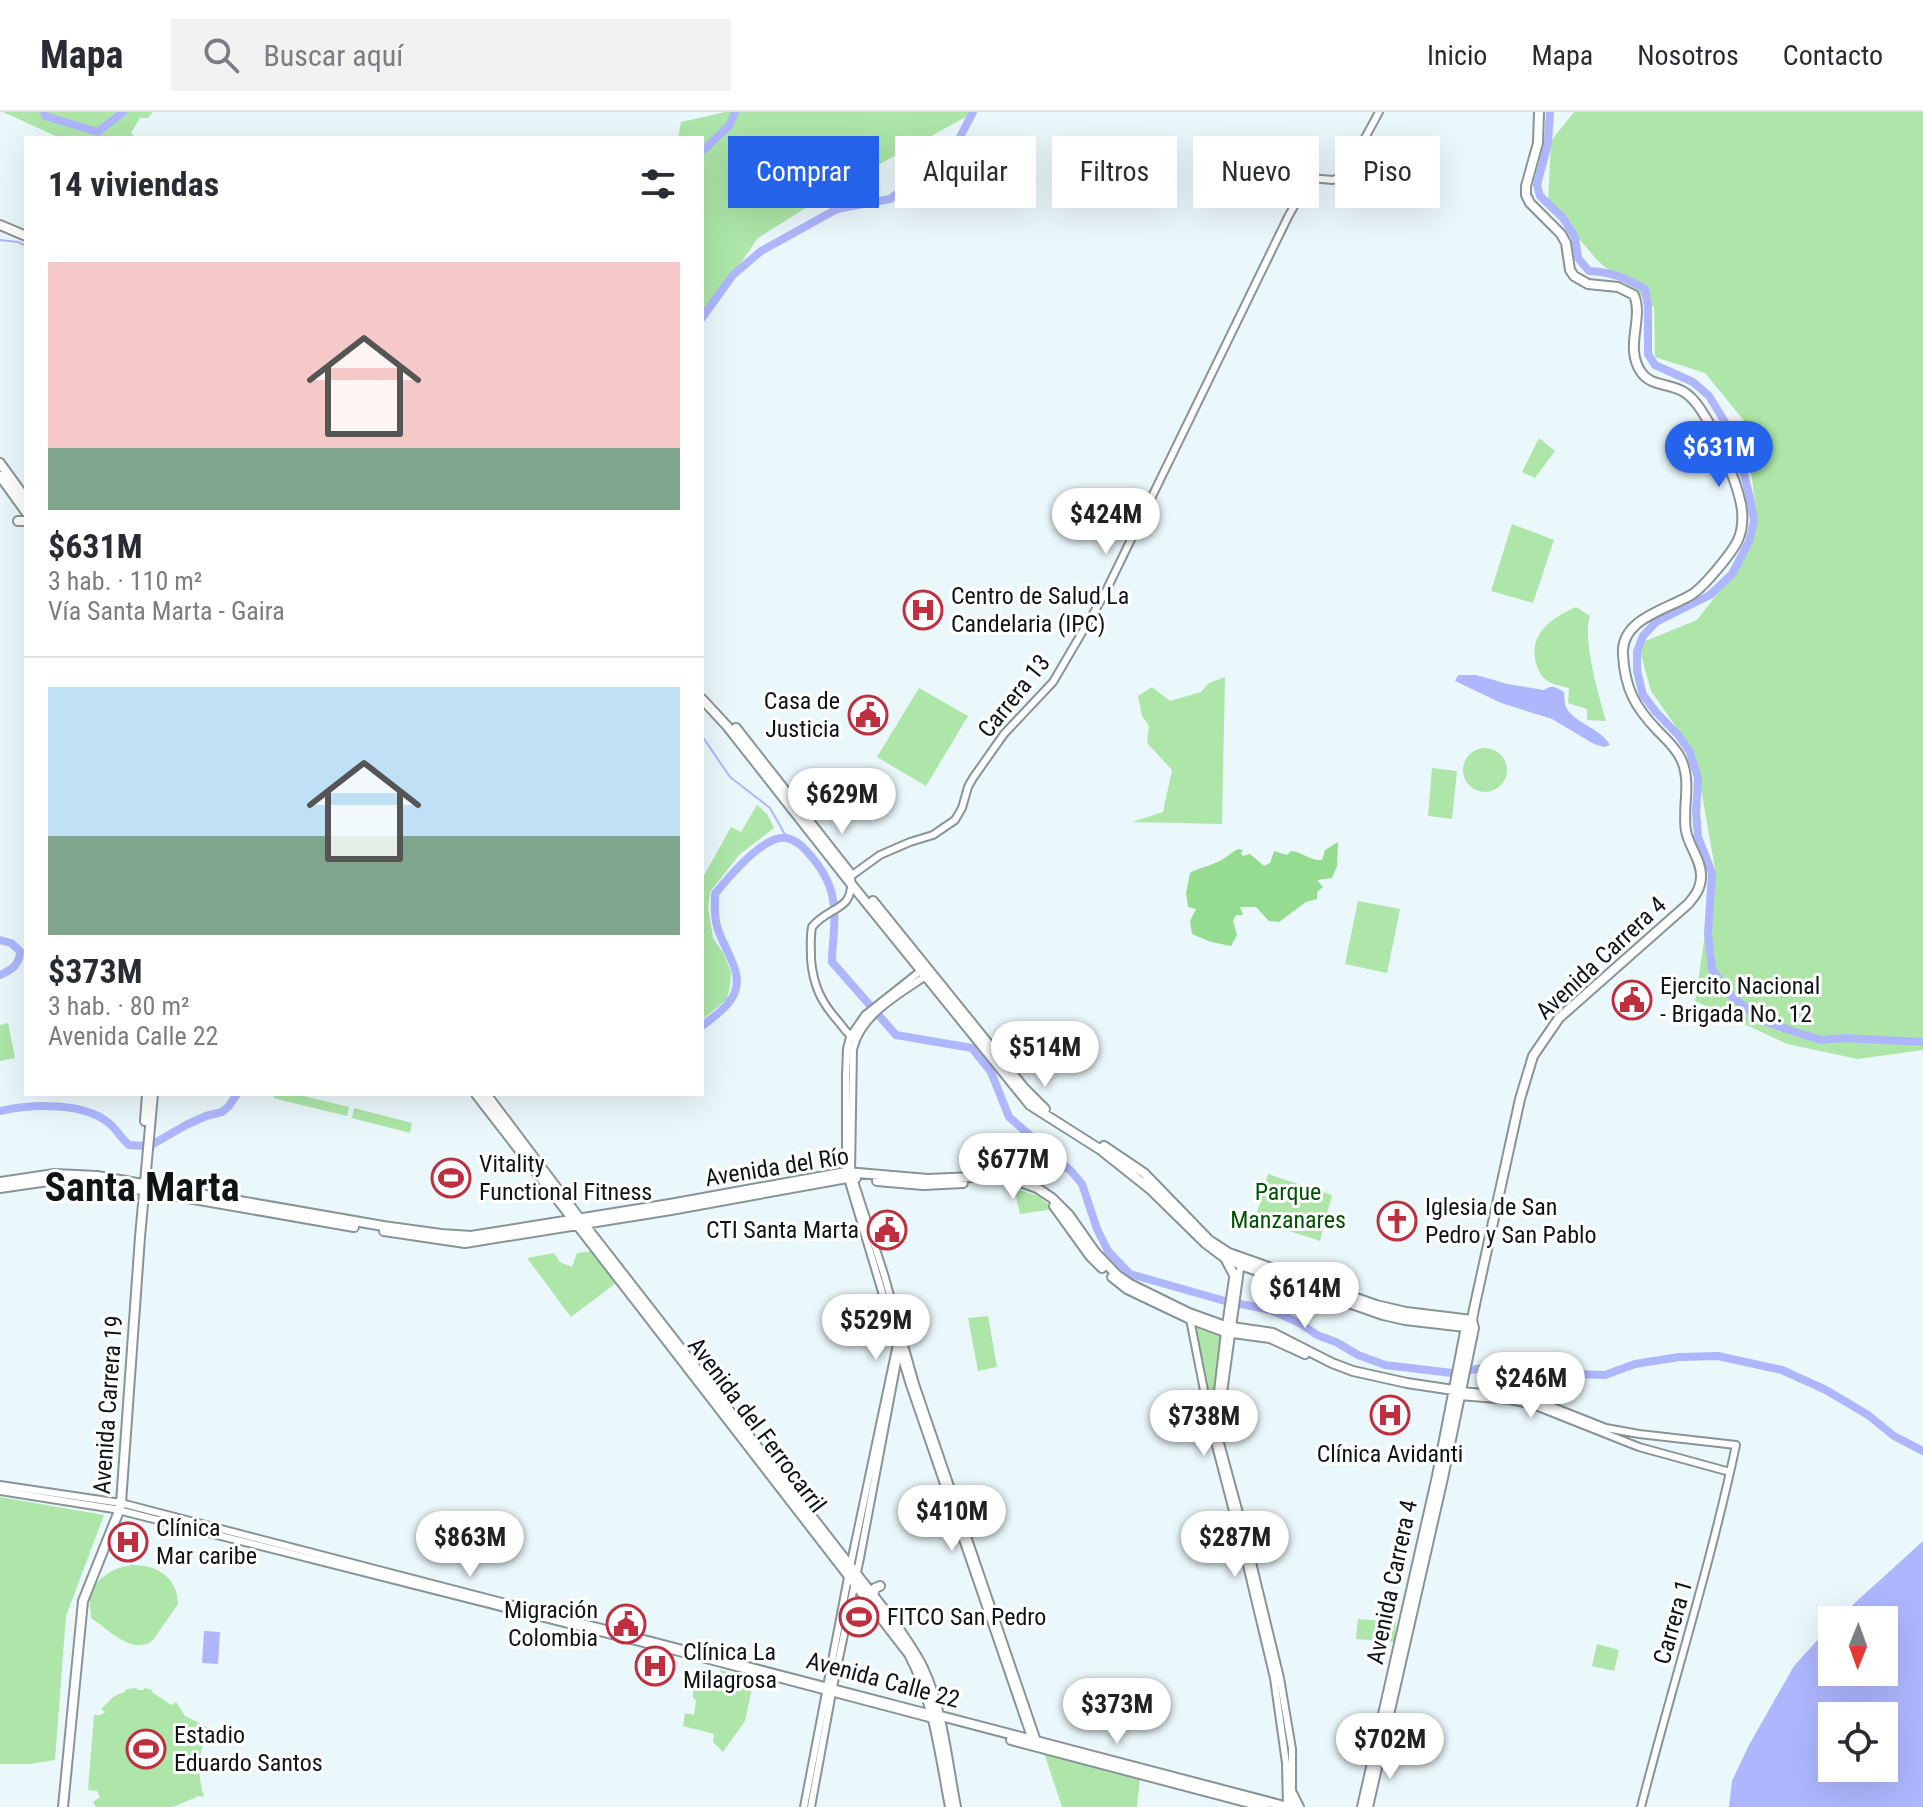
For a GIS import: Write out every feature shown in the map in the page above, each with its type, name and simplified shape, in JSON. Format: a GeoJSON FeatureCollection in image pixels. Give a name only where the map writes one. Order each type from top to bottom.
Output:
{"type":"FeatureCollection","features":[{"type":"Feature","properties":{"kind":"main road","name":"Avenida Carrera 4"},"geometry":{"type":"LineString","coordinates":[[1365,1807],[1520,1099],[1533,1056],[1559,1018],[1688,904],[1699,890],[1701,879],[1697,859],[1686,829],[1684,766],[1675,748],[1646,718],[1633,699],[1624,663],[1623,643],[1638,623],[1701,588],[1737,544],[1741,532],[1741,506],[1737,490],[1711,426],[1694,399],[1677,388],[1645,378],[1639,371],[1634,353],[1637,309],[1634,295],[1618,287],[1588,284],[1574,276],[1561,234],[1526,195],[1538,143],[1539,112]]}},
{"type":"Feature","properties":{"kind":"main road"},"geometry":{"type":"LineString","coordinates":[[0,225],[24,235]]}},
{"type":"Feature","properties":{"kind":"main road"},"geometry":{"type":"LineString","coordinates":[[0,463],[21,499],[22,517]]}},
{"type":"Feature","properties":{"kind":"main road"},"geometry":{"type":"LineString","coordinates":[[0,476],[21,499]]}},
{"type":"Feature","properties":{"kind":"main road"},"geometry":{"type":"LineString","coordinates":[[704,694],[731,722],[821,834],[852,880]]}},
{"type":"Feature","properties":{"kind":"main road"},"geometry":{"type":"LineString","coordinates":[[704,701],[852,880],[1030,1105],[1101,1150],[1139,1179],[1196,1236],[1225,1258],[1236,1275],[1250,1269]]}},
{"type":"Feature","properties":{"kind":"main road"},"geometry":{"type":"LineString","coordinates":[[926,972],[1034,1100],[1144,1173],[1209,1240],[1250,1269],[1383,1315],[1454,1326],[1468,1334]]}},
{"type":"Feature","properties":{"kind":"main road","name":"Avenida Carrera 19"},"geometry":{"type":"LineString","coordinates":[[147,1096],[148,1120]]}},
{"type":"Feature","properties":{"kind":"main road","name":"Avenida Carrera 19"},"geometry":{"type":"LineString","coordinates":[[61,1807],[83,1601],[118,1507],[144,1151],[153,1096]]}},
{"type":"Feature","properties":{"kind":"main road","name":"Avenida del Ferrocarril"},"geometry":{"type":"LineString","coordinates":[[478,1096],[781,1475],[909,1654],[942,1734],[956,1807]]}},
{"type":"Feature","properties":{"kind":"main road","name":"Avenida del Ferrocarril"},"geometry":{"type":"LineString","coordinates":[[487,1096],[681,1358],[852,1576],[897,1626],[923,1668],[936,1717],[950,1807]]}},
{"type":"Feature","properties":{"kind":"main road","name":"Avenida del Río"},"geometry":{"type":"LineString","coordinates":[[0,1182],[54,1174],[97,1176],[141,1188]]}},
{"type":"Feature","properties":{"kind":"main road","name":"Avenida del Río"},"geometry":{"type":"LineString","coordinates":[[579,1222],[597,1223],[849,1175],[923,1185],[998,1181],[1037,1193],[1057,1210],[1090,1256],[1113,1279],[1127,1289],[1190,1319],[1228,1330],[1273,1333],[1353,1371],[1456,1393]]}},
{"type":"Feature","properties":{"kind":"main road","name":"Avenida del Río"},"geometry":{"type":"LineString","coordinates":[[0,1188],[55,1180],[96,1182],[369,1224],[471,1236],[579,1222],[849,1175],[928,1179],[996,1176],[1022,1181],[1047,1194],[1061,1206],[1095,1252],[1130,1284],[1228,1330]]}},
{"type":"Feature","properties":{"kind":"main road"},"geometry":{"type":"LineString","coordinates":[[594,1238],[597,1223]]}},
{"type":"Feature","properties":{"kind":"main road"},"geometry":{"type":"LineString","coordinates":[[1225,1258],[1406,1312],[1468,1334]]}},
{"type":"Feature","properties":{"kind":"main road"},"geometry":{"type":"LineString","coordinates":[[873,1596],[875,1588],[880,1586]]}},
{"type":"Feature","properties":{"kind":"main road","name":"Avenida Calle 22"},"geometry":{"type":"LineString","coordinates":[[936,1717],[1018,1736],[1036,1744]]}},
{"type":"Feature","properties":{"kind":"main road","name":"Avenida Calle 22"},"geometry":{"type":"LineString","coordinates":[[936,1717],[952,1724],[1288,1807]]}},
{"type":"Feature","properties":{"kind":"main road"},"geometry":{"type":"LineString","coordinates":[[942,1734],[952,1724]]}},
{"type":"Feature","properties":{"kind":"main road"},"geometry":{"type":"LineString","coordinates":[[1270,1805],[1290,1793],[1299,1807]]}},
{"type":"Feature","properties":{"kind":"street","name":"Carrera 13"},"geometry":{"type":"LineString","coordinates":[[852,880],[880,855],[933,835],[955,820],[973,778],[1004,734],[1053,682],[1109,584],[1304,188],[1310,178],[1333,180],[1345,175],[1379,112]]}},
{"type":"Feature","properties":{"kind":"street"},"geometry":{"type":"LineString","coordinates":[[852,880],[851,895],[842,906],[824,915],[812,927],[811,949],[816,988],[825,1005],[853,1038]]}},
{"type":"Feature","properties":{"kind":"street"},"geometry":{"type":"LineString","coordinates":[[926,972],[867,1017],[853,1038],[849,1175],[910,1385],[1026,1724],[1036,1744]]}},
{"type":"Feature","properties":{"kind":"street"},"geometry":{"type":"LineString","coordinates":[[1213,1434],[1239,1261]]}},
{"type":"Feature","properties":{"kind":"street"},"geometry":{"type":"LineString","coordinates":[[1190,1319],[1213,1434],[1274,1678],[1290,1793]]}},
{"type":"Feature","properties":{"kind":"street"},"geometry":{"type":"LineString","coordinates":[[1228,1330],[1218,1429],[1280,1678],[1290,1736],[1288,1807]]}},
{"type":"Feature","properties":{"kind":"street"},"geometry":{"type":"LineString","coordinates":[[804,1807],[899,1342]]}},
{"type":"Feature","properties":{"kind":"street"},"geometry":{"type":"LineString","coordinates":[[899,1342],[1036,1744]]}},
{"type":"Feature","properties":{"kind":"street","name":"Avenida del Río"},"geometry":{"type":"LineString","coordinates":[[1456,1393],[1509,1395],[1535,1400],[1597,1425],[1628,1432],[1736,1445]]}},
{"type":"Feature","properties":{"kind":"street","name":"Avenida del Río"},"geometry":{"type":"LineString","coordinates":[[1456,1393],[1533,1405],[1639,1447],[1730,1472]]}},
{"type":"Feature","properties":{"kind":"street","name":"Carrera 1"},"geometry":{"type":"LineString","coordinates":[[1641,1807],[1696,1610],[1736,1445]]}},
{"type":"Feature","properties":{"kind":"street","name":"Avenida Calle 22"},"geometry":{"type":"LineString","coordinates":[[0,1488],[118,1507],[936,1717]]}},
{"type":"Feature","properties":{"kind":"street"},"geometry":{"type":"LineString","coordinates":[[811,1807],[830,1689]]}},
{"type":"Feature","properties":{"kind":"street"},"geometry":{"type":"LineString","coordinates":[[1018,1736],[1025,1732],[1026,1724]]}},
{"type":"Feature","properties":{"kind":"green space"},"geometry":{"type":"Polygon","coordinates":[[[3,112],[153,112],[148,118],[140,118],[131,133],[134,136],[56,136],[3,112]]]}},
{"type":"Feature","properties":{"kind":"green space"},"geometry":{"type":"Polygon","coordinates":[[[725,112],[975,112],[931,136],[895,136],[895,156],[879,164],[879,136],[728,136],[728,208],[806,208],[758,238],[704,314],[704,136],[678,136],[681,122],[725,112]]]}},
{"type":"Feature","properties":{"kind":"green space"},"geometry":{"type":"Polygon","coordinates":[[[1574,112],[1923,112],[1923,1050],[1858,1059],[1787,1044],[1695,1001],[1715,869],[1695,754],[1651,691],[1638,644],[1697,620],[1746,556],[1756,511],[1745,422],[1705,373],[1655,357],[1654,307],[1598,261],[1548,203],[1551,141],[1574,112]]]}},
{"type":"Feature","properties":{"kind":"green space"},"geometry":{"type":"Polygon","coordinates":[[[1539,438],[1555,451],[1535,478],[1522,472],[1539,438]]]}},
{"type":"Feature","properties":{"kind":"green space"},"geometry":{"type":"Polygon","coordinates":[[[1512,524],[1554,540],[1533,603],[1491,591],[1512,524]]]}},
{"type":"Feature","properties":{"kind":"green space"},"geometry":{"type":"Polygon","coordinates":[[[1576,607],[1590,616],[1590,653],[1606,721],[1587,720],[1587,709],[1568,703],[1569,688],[1547,681],[1536,663],[1536,643],[1544,628],[1576,607]]]}},
{"type":"Feature","properties":{"kind":"green space"},"geometry":{"type":"Polygon","coordinates":[[[1225,677],[1222,824],[1132,822],[1163,812],[1172,770],[1147,743],[1149,726],[1142,716],[1138,696],[1152,687],[1170,701],[1201,692],[1209,683],[1225,677]]]}},
{"type":"Feature","properties":{"kind":"green space"},"geometry":{"type":"Polygon","coordinates":[[[919,688],[968,716],[926,786],[877,757],[919,688]]]}},
{"type":"Feature","properties":{"kind":"green space"},"geometry":{"type":"Polygon","coordinates":[[[1485,748],[1500,755],[1507,770],[1500,785],[1485,792],[1470,785],[1463,770],[1470,755],[1485,748]]]}},
{"type":"Feature","properties":{"kind":"green space"},"geometry":{"type":"Polygon","coordinates":[[[1432,768],[1457,771],[1452,819],[1428,816],[1432,768]]]}},
{"type":"Feature","properties":{"kind":"green space"},"geometry":{"type":"Polygon","coordinates":[[[757,805],[767,814],[774,828],[740,854],[710,892],[708,908],[713,938],[731,972],[727,999],[704,1018],[704,875],[731,827],[741,832],[757,805]]]}},
{"type":"Feature","properties":{"kind":"green space"},"geometry":{"type":"Polygon","coordinates":[[[1338,842],[1337,866],[1332,878],[1317,880],[1323,887],[1317,892],[1317,899],[1306,902],[1279,922],[1269,921],[1256,907],[1240,907],[1243,915],[1236,915],[1233,921],[1237,935],[1231,946],[1192,934],[1190,921],[1196,909],[1188,907],[1186,893],[1190,873],[1218,862],[1238,849],[1243,850],[1243,856],[1250,854],[1264,866],[1270,863],[1274,851],[1287,855],[1291,851],[1322,860],[1325,850],[1338,842]]]}},
{"type":"Feature","properties":{"kind":"green space"},"geometry":{"type":"Polygon","coordinates":[[[1358,901],[1400,909],[1387,973],[1345,964],[1358,901]]]}},
{"type":"Feature","properties":{"kind":"green space"},"geometry":{"type":"Polygon","coordinates":[[[8,1023],[15,1058],[0,1061],[0,1025],[8,1023]]]}},
{"type":"Feature","properties":{"kind":"green space"},"geometry":{"type":"Polygon","coordinates":[[[303,1096],[349,1107],[347,1116],[273,1098],[303,1096]]]}},
{"type":"Feature","properties":{"kind":"green space"},"geometry":{"type":"Polygon","coordinates":[[[354,1108],[412,1123],[410,1133],[352,1118],[354,1108]]]}},
{"type":"Feature","properties":{"kind":"green space","name":"Parque Manzanares"},"geometry":{"type":"Polygon","coordinates":[[[1268,1174],[1332,1195],[1320,1241],[1255,1220],[1268,1174]]]}},
{"type":"Feature","properties":{"kind":"green space"},"geometry":{"type":"Polygon","coordinates":[[[1014,1188],[1038,1196],[1054,1209],[1020,1214],[1014,1188]]]}},
{"type":"Feature","properties":{"kind":"green space"},"geometry":{"type":"Polygon","coordinates":[[[592,1251],[616,1283],[571,1317],[527,1258],[554,1253],[560,1262],[572,1267],[577,1253],[592,1251]]]}},
{"type":"Feature","properties":{"kind":"green space"},"geometry":{"type":"Polygon","coordinates":[[[988,1316],[997,1367],[978,1371],[968,1318],[988,1316]]]}},
{"type":"Feature","properties":{"kind":"green space"},"geometry":{"type":"Polygon","coordinates":[[[1193,1323],[1223,1334],[1212,1418],[1193,1323]]]}},
{"type":"Feature","properties":{"kind":"green space"},"geometry":{"type":"Polygon","coordinates":[[[0,1497],[104,1515],[66,1616],[55,1760],[0,1764],[0,1497]]]}},
{"type":"Feature","properties":{"kind":"green space"},"geometry":{"type":"Polygon","coordinates":[[[132,1565],[150,1567],[164,1574],[177,1595],[178,1604],[153,1640],[146,1644],[121,1640],[91,1618],[90,1597],[96,1584],[112,1571],[132,1565]]]}},
{"type":"Feature","properties":{"kind":"green space"},"geometry":{"type":"Polygon","coordinates":[[[1358,1619],[1396,1622],[1394,1642],[1356,1639],[1358,1619]]]}},
{"type":"Feature","properties":{"kind":"green space"},"geometry":{"type":"Polygon","coordinates":[[[1597,1644],[1619,1650],[1614,1671],[1592,1666],[1597,1644]]]}},
{"type":"Feature","properties":{"kind":"green space"},"geometry":{"type":"Polygon","coordinates":[[[720,1670],[754,1679],[745,1721],[723,1752],[713,1742],[714,1734],[683,1726],[685,1713],[694,1715],[696,1700],[693,1698],[693,1687],[685,1685],[688,1673],[718,1677],[720,1670]]]}},
{"type":"Feature","properties":{"kind":"green space","name":"Estadio Eduardo Santos"},"geometry":{"type":"Polygon","coordinates":[[[126,1689],[152,1690],[171,1705],[176,1702],[185,1716],[209,1728],[200,1762],[204,1796],[173,1807],[96,1807],[93,1802],[100,1797],[97,1791],[88,1790],[94,1715],[105,1712],[101,1709],[113,1697],[126,1689]]]}},
{"type":"Feature","properties":{"kind":"green space"},"geometry":{"type":"Polygon","coordinates":[[[1044,1753],[1140,1778],[1137,1807],[1062,1807],[1044,1753]]]}},
{"type":"Feature","properties":{"kind":"water"},"geometry":{"type":"Polygon","coordinates":[[[1458,675],[1476,675],[1544,690],[1556,688],[1564,692],[1568,711],[1610,745],[1594,744],[1552,719],[1501,703],[1455,681],[1458,675]]]}},
{"type":"Feature","properties":{"kind":"water"},"geometry":{"type":"Polygon","coordinates":[[[1923,1541],[1923,1807],[1729,1807],[1732,1781],[1794,1666],[1818,1639],[1818,1686],[1898,1686],[1898,1606],[1851,1606],[1923,1541]]]}},
{"type":"Feature","properties":{"kind":"water"},"geometry":{"type":"Polygon","coordinates":[[[204,1631],[220,1632],[218,1664],[202,1663],[204,1631]]]}},
{"type":"Feature","properties":{"kind":"waterway"},"geometry":{"type":"LineString","coordinates":[[44,112],[45,116],[98,132],[123,112]]}},
{"type":"Feature","properties":{"kind":"waterway"},"geometry":{"type":"LineString","coordinates":[[704,149],[729,126],[735,112]]}},
{"type":"Feature","properties":{"kind":"waterway"},"geometry":{"type":"LineString","coordinates":[[704,315],[733,275],[761,251],[837,209],[890,199],[918,178],[958,141],[973,112]]}},
{"type":"Feature","properties":{"kind":"waterway"},"geometry":{"type":"LineString","coordinates":[[1550,112],[1548,143],[1537,185],[1540,196],[1563,218],[1575,237],[1578,258],[1589,271],[1618,276],[1645,289],[1648,354],[1655,365],[1693,382],[1709,396],[1725,422],[1740,459],[1750,498],[1754,521],[1749,542],[1732,574],[1710,595],[1656,622],[1643,636],[1637,651],[1637,671],[1643,695],[1690,752],[1698,778],[1698,837],[1712,873],[1708,934],[1712,969],[1730,995],[1761,1020],[1795,1032],[1821,1040],[1845,1038],[1923,1042]]}},
{"type":"Feature","properties":{"kind":"waterway"},"geometry":{"type":"LineString","coordinates":[[0,240],[24,245]]}},
{"type":"Feature","properties":{"kind":"waterway"},"geometry":{"type":"LineString","coordinates":[[704,739],[730,777],[770,808],[787,838]]}},
{"type":"Feature","properties":{"kind":"waterway"},"geometry":{"type":"LineString","coordinates":[[704,1025],[727,1005],[737,982],[733,963],[716,922],[715,894],[757,850],[777,839],[790,839],[811,856],[830,888],[835,915],[832,962],[896,1035],[972,1048],[991,1072],[1009,1117],[1082,1184],[1108,1251],[1130,1274],[1225,1301],[1271,1310],[1358,1355],[1385,1365],[1452,1373],[1521,1362],[1575,1374],[1605,1375],[1635,1364],[1679,1357],[1718,1356],[1782,1370],[1826,1390],[1868,1415],[1894,1436],[1923,1451]]}},
{"type":"Feature","properties":{"kind":"waterway"},"geometry":{"type":"LineString","coordinates":[[0,940],[11,943],[20,951],[19,960],[0,975]]}},
{"type":"Feature","properties":{"kind":"waterway"},"geometry":{"type":"LineString","coordinates":[[0,1111],[42,1106],[74,1108],[101,1118],[129,1145],[145,1146],[206,1116],[222,1112],[236,1096]]}},
{"type":"Feature","properties":{"kind":"place","name":"Centro de Salud La Candelaria (IPC)"},"geometry":{"type":"Point","coordinates":[923,610]}},
{"type":"Feature","properties":{"kind":"place","name":"Casa de Justicia"},"geometry":{"type":"Point","coordinates":[868,715]}},
{"type":"Feature","properties":{"kind":"place","name":"Ejercito Nacional - Brigada No. 12"},"geometry":{"type":"Point","coordinates":[1632,1000]}},
{"type":"Feature","properties":{"kind":"place","name":"Vitality Functional Fitness"},"geometry":{"type":"Point","coordinates":[451,1178]}},
{"type":"Feature","properties":{"kind":"place","name":"Iglesia de San Pedro y San Pablo"},"geometry":{"type":"Point","coordinates":[1397,1221]}},
{"type":"Feature","properties":{"kind":"place","name":"CTI Santa Marta"},"geometry":{"type":"Point","coordinates":[887,1230]}},
{"type":"Feature","properties":{"kind":"place","name":"Clínica Avidanti"},"geometry":{"type":"Point","coordinates":[1390,1415]}},
{"type":"Feature","properties":{"kind":"place","name":"Clínica Mar caribe"},"geometry":{"type":"Point","coordinates":[128,1542]}},
{"type":"Feature","properties":{"kind":"place","name":"FITCO San Pedro"},"geometry":{"type":"Point","coordinates":[859,1617]}},
{"type":"Feature","properties":{"kind":"place","name":"Migración Colombia"},"geometry":{"type":"Point","coordinates":[626,1624]}},
{"type":"Feature","properties":{"kind":"place","name":"Clínica La Milagrosa"},"geometry":{"type":"Point","coordinates":[655,1666]}},
{"type":"Feature","properties":{"kind":"place","name":"Estadio Eduardo Santos"},"geometry":{"type":"Point","coordinates":[146,1749]}},
{"type":"Feature","properties":{"kind":"district","name":"Santa Marta"},"geometry":{"type":"Point","coordinates":[142,1187]}}]}
